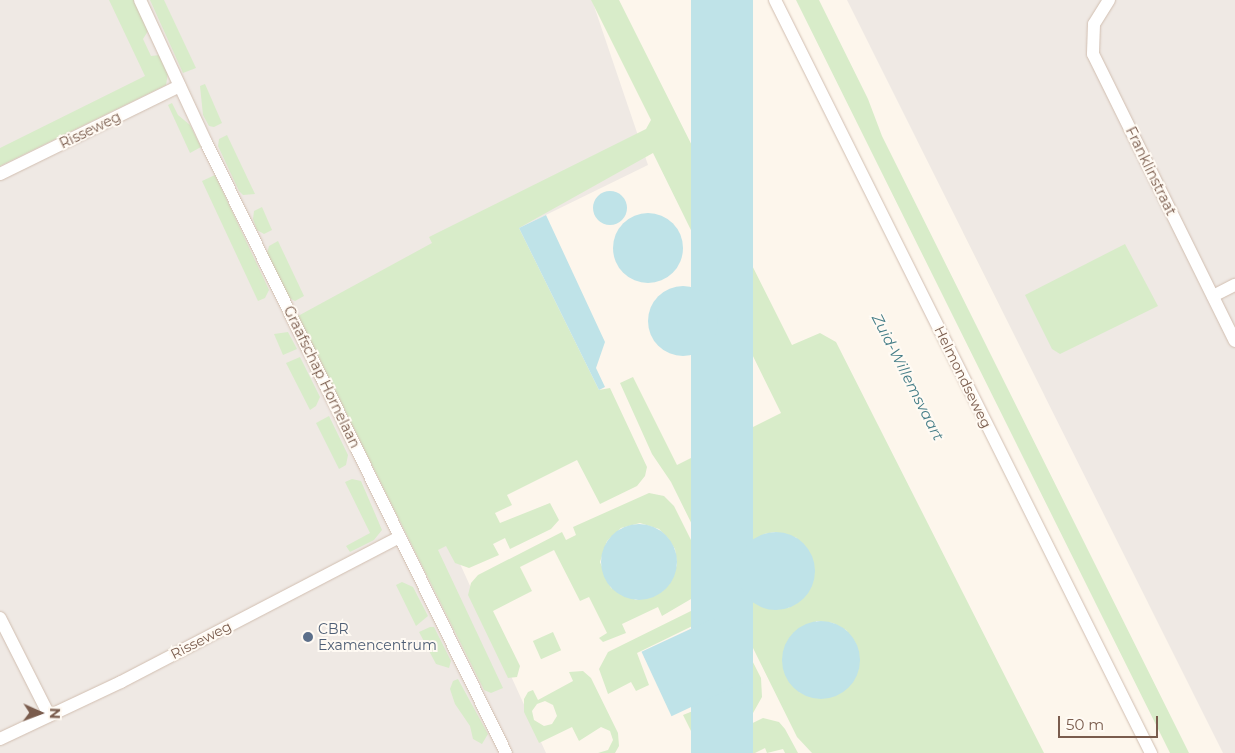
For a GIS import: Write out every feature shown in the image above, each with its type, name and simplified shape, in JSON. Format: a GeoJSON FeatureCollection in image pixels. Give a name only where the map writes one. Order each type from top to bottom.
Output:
{"type":"FeatureCollection","features":[{"type":"Feature","properties":{"kind":"street","name":"Graafschap Hornelaan"},"geometry":{"type":"LineString","coordinates":[[140,0],[180,86],[506,753]]}},
{"type":"Feature","properties":{"kind":"street","name":"Helmondseweg"},"geometry":{"type":"LineString","coordinates":[[776,0],[1151,753]]}},
{"type":"Feature","properties":{"kind":"street","name":"Franklinstraat"},"geometry":{"type":"LineString","coordinates":[[1109,0],[1094,24],[1093,54],[1235,340]]}},
{"type":"Feature","properties":{"kind":"street","name":"Risseweg"},"geometry":{"type":"LineString","coordinates":[[0,174],[180,86]]}},
{"type":"Feature","properties":{"kind":"street"},"geometry":{"type":"LineString","coordinates":[[1212,296],[1235,285]]}},
{"type":"Feature","properties":{"kind":"street","name":"Risseweg"},"geometry":{"type":"LineString","coordinates":[[0,739],[121,682],[400,537]]}},
{"type":"Feature","properties":{"kind":"street"},"geometry":{"type":"LineString","coordinates":[[0,618],[49,715]]}},
{"type":"Feature","properties":{"kind":"shaded area"},"geometry":{"type":"Polygon","coordinates":[[[0,0],[592,0],[648,165],[346,313],[546,753],[0,753],[0,0]]]}},
{"type":"Feature","properties":{"kind":"shaded area"},"geometry":{"type":"Polygon","coordinates":[[[847,0],[1235,0],[1235,753],[1223,753],[847,0]]]}},
{"type":"Feature","properties":{"kind":"green space"},"geometry":{"type":"Polygon","coordinates":[[[109,0],[134,0],[148,31],[143,39],[151,56],[160,55],[168,73],[166,85],[0,166],[0,148],[145,76],[109,0]]]}},
{"type":"Feature","properties":{"kind":"green space"},"geometry":{"type":"Polygon","coordinates":[[[150,0],[164,0],[196,68],[183,73],[150,0]]]}},
{"type":"Feature","properties":{"kind":"green space"},"geometry":{"type":"Polygon","coordinates":[[[591,0],[619,0],[792,345],[820,333],[836,342],[1044,753],[812,753],[797,737],[671,482],[652,454],[620,383],[633,377],[677,465],[781,413],[653,153],[519,228],[599,390],[610,388],[647,467],[645,476],[637,486],[600,504],[577,460],[507,495],[512,505],[495,513],[500,523],[550,503],[559,520],[551,529],[510,549],[505,538],[493,544],[499,555],[469,568],[455,563],[446,546],[438,550],[503,688],[491,693],[484,690],[298,316],[432,243],[429,237],[646,129],[651,120],[591,0]],[[775,532],[764,534],[746,547],[738,563],[739,580],[788,608],[800,601],[797,538],[775,532]],[[816,621],[799,692],[823,698],[842,692],[852,682],[859,658],[856,644],[846,630],[833,623],[816,621]]]}},
{"type":"Feature","properties":{"kind":"green space"},"geometry":{"type":"Polygon","coordinates":[[[796,0],[819,0],[868,99],[882,136],[1189,753],[1170,753],[796,0]]]}},
{"type":"Feature","properties":{"kind":"green space"},"geometry":{"type":"Polygon","coordinates":[[[205,84],[222,123],[214,127],[209,126],[203,115],[200,86],[205,84]]]}},
{"type":"Feature","properties":{"kind":"green space"},"geometry":{"type":"Polygon","coordinates":[[[172,103],[178,115],[190,125],[201,147],[190,153],[168,105],[172,103]]]}},
{"type":"Feature","properties":{"kind":"green space"},"geometry":{"type":"Polygon","coordinates":[[[227,135],[255,194],[243,195],[239,191],[218,146],[219,139],[227,135]]]}},
{"type":"Feature","properties":{"kind":"green space"},"geometry":{"type":"Polygon","coordinates":[[[215,175],[269,290],[265,298],[258,301],[202,181],[215,175]]]}},
{"type":"Feature","properties":{"kind":"green space"},"geometry":{"type":"Polygon","coordinates":[[[262,207],[272,230],[264,234],[257,230],[253,219],[254,211],[262,207]]]}},
{"type":"Feature","properties":{"kind":"green space"},"geometry":{"type":"Polygon","coordinates":[[[278,241],[304,296],[295,301],[289,298],[267,253],[269,246],[278,241]]]}},
{"type":"Feature","properties":{"kind":"green space"},"geometry":{"type":"Polygon","coordinates":[[[1125,244],[1158,306],[1060,354],[1052,349],[1025,295],[1125,244]]]}},
{"type":"Feature","properties":{"kind":"green space"},"geometry":{"type":"Polygon","coordinates":[[[288,332],[297,349],[283,355],[274,334],[288,332]]]}},
{"type":"Feature","properties":{"kind":"green space"},"geometry":{"type":"Polygon","coordinates":[[[300,357],[320,397],[316,406],[310,410],[286,363],[300,357]]]}},
{"type":"Feature","properties":{"kind":"green space"},"geometry":{"type":"Polygon","coordinates":[[[329,416],[348,455],[346,465],[339,469],[316,423],[329,416]]]}},
{"type":"Feature","properties":{"kind":"green space"},"geometry":{"type":"Polygon","coordinates":[[[352,479],[361,481],[382,530],[374,540],[350,552],[346,546],[370,533],[345,482],[352,479]]]}},
{"type":"Feature","properties":{"kind":"green space"},"geometry":{"type":"Polygon","coordinates":[[[649,493],[664,496],[674,506],[706,570],[708,581],[703,592],[662,616],[658,607],[622,624],[626,633],[603,642],[599,638],[607,633],[589,597],[580,601],[554,550],[520,567],[532,591],[493,611],[520,666],[517,677],[508,678],[468,595],[471,583],[478,575],[562,532],[566,540],[576,535],[573,527],[649,493]],[[640,523],[621,528],[607,541],[600,562],[611,588],[636,600],[660,593],[666,588],[677,565],[675,549],[659,529],[640,523]]]}},
{"type":"Feature","properties":{"kind":"green space"},"geometry":{"type":"Polygon","coordinates":[[[402,582],[413,587],[428,616],[416,626],[396,585],[402,582]]]}},
{"type":"Feature","properties":{"kind":"green space"},"geometry":{"type":"Polygon","coordinates":[[[712,604],[728,613],[761,678],[762,697],[753,713],[696,741],[683,715],[708,705],[749,682],[726,631],[715,615],[637,653],[649,685],[636,691],[631,682],[608,694],[599,669],[608,652],[699,607],[712,604]]]}},
{"type":"Feature","properties":{"kind":"green space"},"geometry":{"type":"Polygon","coordinates":[[[434,627],[451,661],[449,668],[436,664],[419,632],[434,627]]]}},
{"type":"Feature","properties":{"kind":"green space"},"geometry":{"type":"Polygon","coordinates":[[[553,632],[561,650],[541,659],[533,641],[553,632]]]}},
{"type":"Feature","properties":{"kind":"green space"},"geometry":{"type":"Polygon","coordinates":[[[583,671],[591,678],[618,733],[619,746],[615,753],[598,753],[608,750],[613,740],[610,731],[601,727],[579,741],[572,727],[539,743],[524,712],[524,699],[528,692],[533,690],[538,700],[573,681],[569,672],[583,671]],[[545,701],[537,704],[532,711],[534,720],[544,726],[552,724],[557,716],[553,705],[545,701]]]}},
{"type":"Feature","properties":{"kind":"green space"},"geometry":{"type":"Polygon","coordinates":[[[458,679],[488,734],[482,744],[473,739],[470,726],[455,704],[450,689],[453,681],[458,679]]]}},
{"type":"Feature","properties":{"kind":"green space"},"geometry":{"type":"Polygon","coordinates":[[[763,718],[779,722],[798,753],[785,753],[783,749],[767,753],[765,748],[755,753],[691,753],[763,718]]]}},
{"type":"Feature","properties":{"kind":"water"},"geometry":{"type":"Polygon","coordinates":[[[691,0],[753,0],[753,753],[691,753],[691,0]]]}},
{"type":"Feature","properties":{"kind":"water"},"geometry":{"type":"Polygon","coordinates":[[[610,191],[622,196],[627,208],[622,220],[610,225],[598,220],[593,208],[598,196],[610,191]]]}},
{"type":"Feature","properties":{"kind":"water"},"geometry":{"type":"Polygon","coordinates":[[[648,213],[667,219],[677,229],[683,248],[677,267],[667,277],[648,283],[629,277],[619,267],[613,248],[619,229],[629,219],[648,213]]]}},
{"type":"Feature","properties":{"kind":"water"},"geometry":{"type":"Polygon","coordinates":[[[546,215],[605,342],[596,368],[605,387],[599,390],[519,228],[546,215]]]}},
{"type":"Feature","properties":{"kind":"water"},"geometry":{"type":"Polygon","coordinates":[[[683,286],[702,292],[712,302],[718,321],[712,340],[702,350],[683,356],[664,350],[654,340],[648,321],[654,302],[664,292],[683,286]]]}},
{"type":"Feature","properties":{"kind":"water"},"geometry":{"type":"Polygon","coordinates":[[[639,524],[654,527],[666,535],[674,547],[677,562],[674,577],[666,589],[654,597],[639,600],[624,597],[612,589],[604,577],[601,562],[604,547],[612,535],[624,527],[639,524]]]}},
{"type":"Feature","properties":{"kind":"water"},"geometry":{"type":"Polygon","coordinates":[[[776,532],[791,535],[803,544],[812,556],[815,571],[812,586],[803,598],[791,607],[776,610],[761,607],[749,598],[740,586],[737,571],[740,556],[749,544],[761,535],[776,532]]]}},
{"type":"Feature","properties":{"kind":"water"},"geometry":{"type":"Polygon","coordinates":[[[714,618],[744,682],[672,716],[641,652],[714,618]]]}},
{"type":"Feature","properties":{"kind":"water"},"geometry":{"type":"Polygon","coordinates":[[[821,621],[836,624],[848,633],[857,645],[860,660],[857,675],[848,687],[836,696],[821,699],[806,696],[794,687],[785,675],[782,660],[785,645],[794,633],[806,624],[821,621]]]}},
{"type":"Feature","properties":{"kind":"place","name":"CBR Examencentrum"},"geometry":{"type":"Point","coordinates":[308,637]}},
{"type":"Feature","properties":{"kind":"water label","name":"Zuid-Willemsvaart"},"geometry":{"type":"Point","coordinates":[908,377]}}]}
